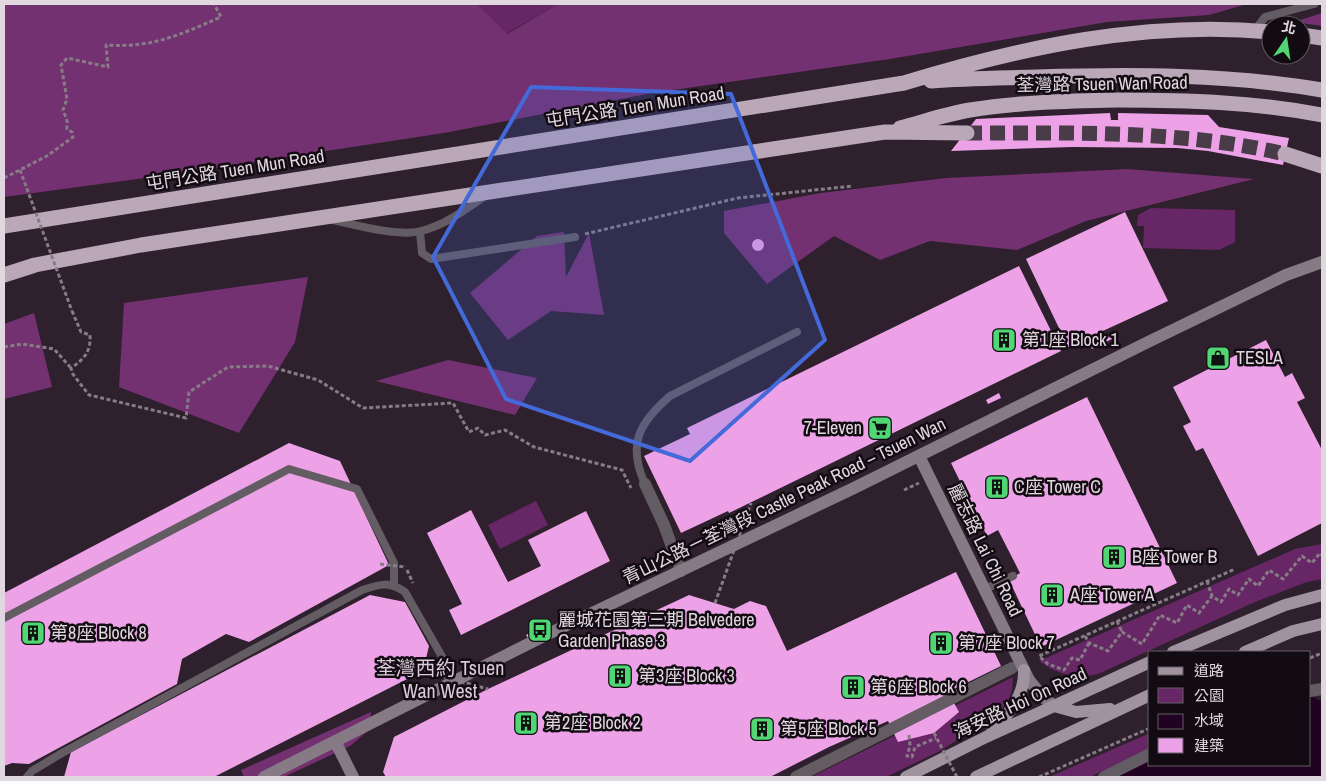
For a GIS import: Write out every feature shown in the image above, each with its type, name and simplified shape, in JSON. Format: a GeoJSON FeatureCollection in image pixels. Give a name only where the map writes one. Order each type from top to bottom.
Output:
{"type":"FeatureCollection","features":[{"type":"Feature","properties":{"kind":"highway","name":"屯門公路 Tuen Mun Road"},"geometry":{"type":"LineString","coordinates":[[4,226],[904,83],[999,56],[1073,41],[1149,32],[1261,31]]}},
{"type":"Feature","properties":{"kind":"highway","name":"荃灣路 Tsuen Wan Road"},"geometry":{"type":"LineString","coordinates":[[904,83],[1076,75],[1151,76],[1230,78],[1322,90]]}},
{"type":"Feature","properties":{"kind":"highway","name":"荃灣路 Tsuen Wan Road"},"geometry":{"type":"LineString","coordinates":[[885,132],[970,110],[1040,102],[1151,100],[1223,102],[1322,115]]}},
{"type":"Feature","properties":{"kind":"highway"},"geometry":{"type":"LineString","coordinates":[[4,275],[35,265],[141,245],[885,132],[967,133]]}},
{"type":"Feature","properties":{"kind":"highway"},"geometry":{"type":"LineString","coordinates":[[1285,154],[1320,165]]}},
{"type":"Feature","properties":{"kind":"main road"},"geometry":{"type":"LineString","coordinates":[[1174,651],[1285,605],[1322,595]]}},
{"type":"Feature","properties":{"kind":"main road"},"geometry":{"type":"LineString","coordinates":[[1247,651],[1293,631],[1322,624]]}},
{"type":"Feature","properties":{"kind":"main road","name":"海安路 Hoi On Road"},"geometry":{"type":"LineString","coordinates":[[906,777],[986,737],[1148,663]]}},
{"type":"Feature","properties":{"kind":"main road"},"geometry":{"type":"LineString","coordinates":[[986,737],[1015,703],[1023,687],[1018,669]]}},
{"type":"Feature","properties":{"kind":"main road"},"geometry":{"type":"LineString","coordinates":[[976,777],[1148,696]]}},
{"type":"Feature","properties":{"kind":"main road"},"geometry":{"type":"LineString","coordinates":[[1054,706],[1076,712],[1124,706]]}},
{"type":"Feature","properties":{"kind":"street","name":"青山公路－荃灣段 Castle Peak Road – Tsuen Wan"},"geometry":{"type":"LineString","coordinates":[[264,777],[456,681],[1286,275],[1322,262]]}},
{"type":"Feature","properties":{"kind":"street","name":"麗志路 Lai Chi Road"},"geometry":{"type":"LineString","coordinates":[[919,456],[985,590],[1018,669],[1034,688],[1054,706]]}},
{"type":"Feature","properties":{"kind":"street"},"geometry":{"type":"LineString","coordinates":[[645,484],[682,571]]}},
{"type":"Feature","properties":{"kind":"street"},"geometry":{"type":"LineString","coordinates":[[796,777],[1018,669]]}},
{"type":"Feature","properties":{"kind":"street"},"geometry":{"type":"LineString","coordinates":[[335,742],[353,777]]}},
{"type":"Feature","properties":{"kind":"street"},"geometry":{"type":"LineString","coordinates":[[1104,777],[1148,755]]}},
{"type":"Feature","properties":{"kind":"lane"},"geometry":{"type":"LineString","coordinates":[[1256,30],[1265,17],[1314,4]]}},
{"type":"Feature","properties":{"kind":"lane"},"geometry":{"type":"LineString","coordinates":[[326,218],[376,230],[420,232],[454,218],[489,193]]}},
{"type":"Feature","properties":{"kind":"lane"},"geometry":{"type":"LineString","coordinates":[[420,232],[422,253],[432,258],[575,237]]}},
{"type":"Feature","properties":{"kind":"lane"},"geometry":{"type":"LineString","coordinates":[[645,484],[637,466],[636,447],[638,436],[655,410],[670,396],[797,332]]}},
{"type":"Feature","properties":{"kind":"lane"},"geometry":{"type":"LineString","coordinates":[[4,618],[289,469],[357,489],[394,562],[394,585]]}},
{"type":"Feature","properties":{"kind":"lane"},"geometry":{"type":"LineString","coordinates":[[985,590],[1013,576]]}},
{"type":"Feature","properties":{"kind":"lane"},"geometry":{"type":"LineString","coordinates":[[27,777],[32,771],[62,753],[362,590],[376,586],[394,585],[405,592],[456,681]]}},
{"type":"Feature","properties":{"kind":"path"},"geometry":{"type":"LineString","coordinates":[[4,178],[47,156],[73,137],[72,132],[67,129],[67,120],[62,110],[67,99],[61,65],[67,58],[108,67],[106,45],[132,47],[171,39],[221,17],[214,4]]}},
{"type":"Feature","properties":{"kind":"path"},"geometry":{"type":"LineString","coordinates":[[20,170],[72,311],[81,332],[90,335],[90,343],[84,358],[71,368]]}},
{"type":"Feature","properties":{"kind":"path"},"geometry":{"type":"LineString","coordinates":[[575,237],[738,198],[853,186]]}},
{"type":"Feature","properties":{"kind":"path"},"geometry":{"type":"LineString","coordinates":[[4,347],[22,344],[54,350],[71,368],[72,373],[89,395],[186,418],[189,392],[228,367],[268,366],[318,380],[364,408],[453,403],[469,432],[478,428],[485,435],[505,430],[534,447],[622,470],[632,490]]}},
{"type":"Feature","properties":{"kind":"path"},"geometry":{"type":"LineString","coordinates":[[716,603],[751,503]]}},
{"type":"Feature","properties":{"kind":"path"},"geometry":{"type":"LineString","coordinates":[[1207,581],[1212,596],[1221,602],[1229,589],[1238,595],[1249,579],[1258,586],[1269,570],[1283,579],[1302,556],[1312,563],[1320,553],[1322,555]]}},
{"type":"Feature","properties":{"kind":"path"},"geometry":{"type":"LineString","coordinates":[[380,564],[406,568]]}},
{"type":"Feature","properties":{"kind":"path"},"geometry":{"type":"LineString","coordinates":[[1089,643],[1080,660],[1072,658],[1064,670],[1048,664],[1039,656],[1235,569]]}},
{"type":"Feature","properties":{"kind":"path"},"geometry":{"type":"LineString","coordinates":[[1117,621],[1122,632],[1142,644],[1160,615],[1177,623],[1187,605],[1199,613],[1212,596]]}},
{"type":"Feature","properties":{"kind":"path"},"geometry":{"type":"LineString","coordinates":[[1085,636],[1089,643],[1108,651],[1122,632]]}},
{"type":"Feature","properties":{"kind":"path"},"geometry":{"type":"LineString","coordinates":[[423,671],[488,689]]}},
{"type":"Feature","properties":{"kind":"path"},"geometry":{"type":"LineString","coordinates":[[1039,777],[1148,729]]}},
{"type":"Feature","properties":{"kind":"path"},"geometry":{"type":"LineString","coordinates":[[934,733],[957,777]]}},
{"type":"Feature","properties":{"kind":"path"},"geometry":{"type":"LineString","coordinates":[[910,746],[908,756],[912,757],[915,747],[936,738]]}},
{"type":"Feature","properties":{"kind":"highlighted area"},"geometry":{"type":"Polygon","coordinates":[[[531,87],[731,94],[825,340],[690,461],[506,399],[433,257],[531,87]]]}},
{"type":"Feature","properties":{"kind":"green space"},"geometry":{"type":"Polygon","coordinates":[[[477,4],[558,4],[506,34],[477,4]]]}},
{"type":"Feature","properties":{"kind":"green space"},"geometry":{"type":"Polygon","coordinates":[[[1151,208],[1235,210],[1235,242],[1219,250],[1143,248],[1144,226],[1137,226],[1138,215],[1151,208]]]}},
{"type":"Feature","properties":{"kind":"green space"},"geometry":{"type":"Polygon","coordinates":[[[536,501],[548,525],[500,549],[488,525],[536,501]]]}},
{"type":"Feature","properties":{"kind":"green space"},"geometry":{"type":"Polygon","coordinates":[[[1322,544],[1322,579],[1307,582],[1255,602],[1098,674],[1067,675],[1053,670],[1039,661],[1295,549],[1322,544]]]}},
{"type":"Feature","properties":{"kind":"green space"},"geometry":{"type":"Polygon","coordinates":[[[1013,677],[1012,690],[1008,701],[997,715],[938,752],[886,777],[811,777],[1013,677]]]}},
{"type":"Feature","properties":{"kind":"green space"},"geometry":{"type":"Polygon","coordinates":[[[1148,734],[1148,749],[1090,777],[1049,777],[1148,734]]]}},
{"type":"Feature","properties":{"kind":"shaded area"},"geometry":{"type":"Polygon","coordinates":[[[4,4],[477,4],[507,34],[558,4],[1247,4],[1209,15],[1107,22],[890,59],[652,93],[444,133],[189,172],[4,197],[4,4]]]}},
{"type":"Feature","properties":{"kind":"shaded area"},"geometry":{"type":"Polygon","coordinates":[[[1322,13],[1322,26],[1311,24],[1311,17],[1322,13]]]}},
{"type":"Feature","properties":{"kind":"shaded area"},"geometry":{"type":"Polygon","coordinates":[[[1127,169],[1254,179],[1086,221],[1017,250],[930,241],[880,260],[834,236],[767,284],[724,233],[724,211],[821,193],[946,178],[1127,169]]]}},
{"type":"Feature","properties":{"kind":"shaded area"},"geometry":{"type":"Polygon","coordinates":[[[564,232],[566,277],[589,233],[604,315],[551,311],[508,340],[470,293],[537,236],[564,232]]]}},
{"type":"Feature","properties":{"kind":"shaded area"},"geometry":{"type":"Polygon","coordinates":[[[308,277],[295,342],[239,433],[119,387],[124,303],[308,277]]]}},
{"type":"Feature","properties":{"kind":"shaded area"},"geometry":{"type":"Polygon","coordinates":[[[34,313],[52,387],[4,399],[4,324],[34,313]]]}},
{"type":"Feature","properties":{"kind":"shaded area"},"geometry":{"type":"Polygon","coordinates":[[[448,360],[537,378],[515,415],[376,381],[448,360]]]}},
{"type":"Feature","properties":{"kind":"shaded area"},"geometry":{"type":"Polygon","coordinates":[[[371,712],[369,730],[350,746],[284,777],[244,777],[241,770],[371,712]]]}},
{"type":"Feature","properties":{"kind":"water"},"geometry":{"type":"Polygon","coordinates":[[[1311,696],[1322,701],[1322,777],[1115,777],[1148,762],[1148,766],[1311,766],[1311,696]]]}},
{"type":"Feature","properties":{"kind":"building"},"geometry":{"type":"Polygon","coordinates":[[[1110,113],[1111,120],[1118,120],[1118,113],[1208,115],[1219,127],[1289,138],[1283,165],[1208,151],[1177,148],[1073,147],[951,151],[976,119],[1110,113]]]}},
{"type":"Feature","properties":{"kind":"building"},"geometry":{"type":"Polygon","coordinates":[[[1125,212],[1168,301],[1068,347],[1026,259],[1125,212]]]}},
{"type":"Feature","properties":{"kind":"building"},"geometry":{"type":"Polygon","coordinates":[[[760,239],[763,240],[763,250],[756,251],[753,250],[752,243],[753,240],[760,239]]]}},
{"type":"Feature","properties":{"kind":"building"},"geometry":{"type":"Polygon","coordinates":[[[1019,266],[1061,351],[729,513],[728,511],[681,533],[644,456],[690,434],[687,428],[1019,266]]]}},
{"type":"Feature","properties":{"kind":"building"},"geometry":{"type":"Polygon","coordinates":[[[1110,335],[1112,339],[1092,349],[1090,345],[1110,335]]]}},
{"type":"Feature","properties":{"kind":"building"},"geometry":{"type":"Polygon","coordinates":[[[1266,340],[1285,377],[1292,373],[1305,398],[1297,402],[1322,450],[1322,523],[1258,556],[1203,448],[1196,451],[1183,426],[1191,422],[1173,387],[1266,340]]]}},
{"type":"Feature","properties":{"kind":"building"},"geometry":{"type":"Polygon","coordinates":[[[999,393],[1001,398],[988,404],[986,400],[999,393]]]}},
{"type":"Feature","properties":{"kind":"building"},"geometry":{"type":"Polygon","coordinates":[[[1087,397],[1177,583],[1041,647],[1009,580],[1020,573],[998,530],[987,536],[951,463],[1087,397]]]}},
{"type":"Feature","properties":{"kind":"building"},"geometry":{"type":"Polygon","coordinates":[[[289,443],[340,461],[389,565],[249,642],[226,634],[182,659],[177,684],[29,764],[12,763],[4,766],[4,593],[289,443]]]}},
{"type":"Feature","properties":{"kind":"building"},"geometry":{"type":"Polygon","coordinates":[[[471,510],[508,582],[541,566],[528,540],[586,511],[610,561],[461,635],[449,610],[462,604],[427,533],[471,510]]]}},
{"type":"Feature","properties":{"kind":"building"},"geometry":{"type":"Polygon","coordinates":[[[956,572],[1001,666],[948,692],[959,712],[934,733],[898,742],[888,721],[829,747],[770,777],[386,777],[383,772],[394,737],[488,689],[689,595],[734,609],[750,601],[766,606],[787,651],[956,572]]]}},
{"type":"Feature","properties":{"kind":"building"},"geometry":{"type":"Polygon","coordinates":[[[370,595],[405,602],[429,646],[423,671],[214,777],[64,777],[71,752],[370,595]]]}},
{"type":"Feature","properties":{"kind":"building"},"geometry":{"type":"Polygon","coordinates":[[[538,629],[539,632],[528,638],[526,635],[538,629]]]}},
{"type":"Feature","properties":{"kind":"tunnel"},"geometry":{"type":"LineString","coordinates":[[967,133],[1127,134],[1246,146],[1285,154]]}},
{"type":"Feature","properties":{"kind":"place","name":"第1座 Block 1"},"geometry":{"type":"Point","coordinates":[1004,340]}},
{"type":"Feature","properties":{"kind":"place","name":"TESLA"},"geometry":{"type":"Point","coordinates":[1218,358]}},
{"type":"Feature","properties":{"kind":"place","name":"7-Eleven"},"geometry":{"type":"Point","coordinates":[880,428]}},
{"type":"Feature","properties":{"kind":"place","name":"C座 Tower C"},"geometry":{"type":"Point","coordinates":[997,487]}},
{"type":"Feature","properties":{"kind":"place","name":"B座 Tower B"},"geometry":{"type":"Point","coordinates":[1114,557]}},
{"type":"Feature","properties":{"kind":"place","name":"A座 Tower A"},"geometry":{"type":"Point","coordinates":[1052,595]}},
{"type":"Feature","properties":{"kind":"place","name":"麗城花園第三期 Belvedere Garden Phase 3"},"geometry":{"type":"Point","coordinates":[540,630]}},
{"type":"Feature","properties":{"kind":"place","name":"第8座 Block 8"},"geometry":{"type":"Point","coordinates":[33,633]}},
{"type":"Feature","properties":{"kind":"place","name":"第7座 Block 7"},"geometry":{"type":"Point","coordinates":[941,643]}},
{"type":"Feature","properties":{"kind":"place","name":"第3座 Block 3"},"geometry":{"type":"Point","coordinates":[620,676]}},
{"type":"Feature","properties":{"kind":"place","name":"第6座 Block 6"},"geometry":{"type":"Point","coordinates":[853,687]}},
{"type":"Feature","properties":{"kind":"place","name":"第2座 Block 2"},"geometry":{"type":"Point","coordinates":[526,723]}},
{"type":"Feature","properties":{"kind":"place","name":"第5座 Block 5"},"geometry":{"type":"Point","coordinates":[762,729]}},
{"type":"Feature","properties":{"kind":"district","name":"荃灣西約 Tsuen Wan West"},"geometry":{"type":"Point","coordinates":[440,680]}}]}
